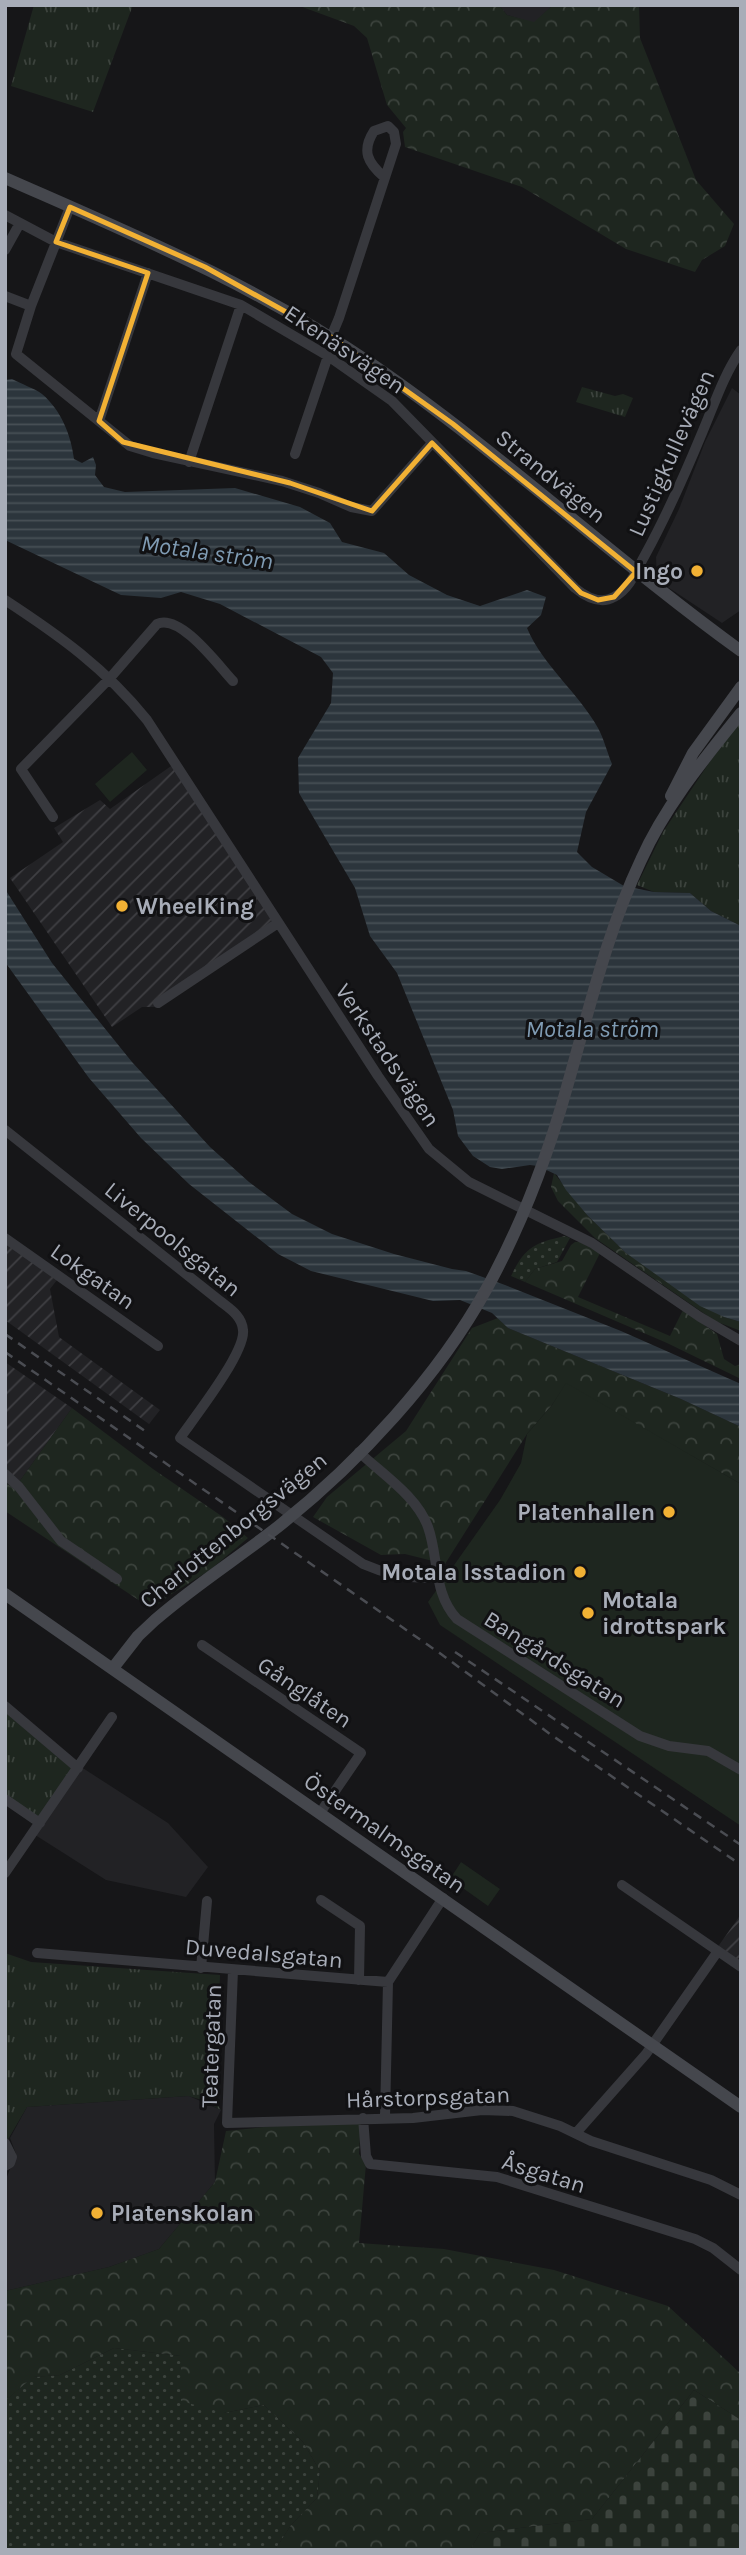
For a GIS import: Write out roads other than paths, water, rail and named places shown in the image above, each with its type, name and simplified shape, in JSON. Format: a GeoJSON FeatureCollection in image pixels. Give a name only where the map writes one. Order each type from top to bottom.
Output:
{"type":"FeatureCollection","features":[{"type":"Feature","properties":{"kind":"street"},"geometry":{"type":"LineString","coordinates":[[331,337],[396,141],[391,128],[383,126],[372,134],[367,151],[370,163],[384,177]]}},
{"type":"Feature","properties":{"kind":"street","name":"Strandvägen"},"geometry":{"type":"LineString","coordinates":[[5,178],[194,262],[250,290],[331,337],[453,424],[636,572],[741,651]]}},
{"type":"Feature","properties":{"kind":"street"},"geometry":{"type":"LineString","coordinates":[[70,207],[31,306],[16,354],[130,446],[189,462],[290,483],[351,507],[372,511],[432,443]]}},
{"type":"Feature","properties":{"kind":"street","name":"Ekenäsvägen"},"geometry":{"type":"LineString","coordinates":[[5,215],[56,242],[242,305],[328,356],[392,401],[575,588],[587,596],[598,600],[614,597],[623,591],[636,572]]}},
{"type":"Feature","properties":{"kind":"street"},"geometry":{"type":"LineString","coordinates":[[5,250],[20,223]]}},
{"type":"Feature","properties":{"kind":"street"},"geometry":{"type":"LineString","coordinates":[[99,421],[148,274]]}},
{"type":"Feature","properties":{"kind":"street"},"geometry":{"type":"LineString","coordinates":[[5,296],[31,306]]}},
{"type":"Feature","properties":{"kind":"street"},"geometry":{"type":"LineString","coordinates":[[189,462],[242,305]]}},
{"type":"Feature","properties":{"kind":"street","name":"Lustigkullevägen"},"geometry":{"type":"LineString","coordinates":[[636,572],[669,510],[726,377],[741,350]]}},
{"type":"Feature","properties":{"kind":"street"},"geometry":{"type":"LineString","coordinates":[[295,454],[328,356]]}},
{"type":"Feature","properties":{"kind":"street","name":"Verkstadsvägen"},"geometry":{"type":"LineString","coordinates":[[5,600],[79,650],[130,698],[159,737],[421,1140],[440,1160],[469,1182],[592,1243],[700,1317],[741,1341]]}},
{"type":"Feature","properties":{"kind":"street"},"geometry":{"type":"LineString","coordinates":[[53,817],[21,769],[110,678],[153,628],[166,621],[176,625],[202,646],[233,681]]}},
{"type":"Feature","properties":{"kind":"street","name":"Charlottenborgsvägen"},"geometry":{"type":"LineString","coordinates":[[113,1668],[155,1620],[304,1504],[359,1452],[409,1399],[446,1353],[468,1320],[494,1274],[539,1170],[567,1090],[605,954],[629,887],[693,753],[741,687]]}},
{"type":"Feature","properties":{"kind":"street","name":"Charlottenborgsvägen"},"geometry":{"type":"LineString","coordinates":[[660,822],[741,713]]}},
{"type":"Feature","properties":{"kind":"street"},"geometry":{"type":"LineString","coordinates":[[158,1003],[278,923]]}},
{"type":"Feature","properties":{"kind":"street","name":"Liverpoolsgatan"},"geometry":{"type":"LineString","coordinates":[[5,1130],[220,1301],[241,1322],[244,1334],[241,1346],[180,1438],[363,1564],[397,1576],[421,1579],[438,1577]]}},
{"type":"Feature","properties":{"kind":"street","name":"Lokgatan"},"geometry":{"type":"LineString","coordinates":[[5,1238],[158,1346]]}},
{"type":"Feature","properties":{"kind":"street","name":"Bangårdsgatan"},"geometry":{"type":"LineString","coordinates":[[359,1452],[408,1497],[424,1518],[432,1540],[438,1577],[451,1613],[470,1628],[650,1741],[708,1751],[741,1770]]}},
{"type":"Feature","properties":{"kind":"street"},"geometry":{"type":"LineString","coordinates":[[5,1474],[19,1487],[61,1541],[117,1579]]}},
{"type":"Feature","properties":{"kind":"street","name":"Östermalmsgatan"},"geometry":{"type":"LineString","coordinates":[[5,1594],[741,2107]]}},
{"type":"Feature","properties":{"kind":"street","name":"Gånglåten"},"geometry":{"type":"LineString","coordinates":[[202,1645],[361,1753],[320,1813]]}},
{"type":"Feature","properties":{"kind":"street"},"geometry":{"type":"LineString","coordinates":[[5,1706],[78,1768]]}},
{"type":"Feature","properties":{"kind":"street"},"geometry":{"type":"LineString","coordinates":[[5,1873],[112,1717]]}},
{"type":"Feature","properties":{"kind":"street"},"geometry":{"type":"LineString","coordinates":[[5,1799],[40,1823]]}},
{"type":"Feature","properties":{"kind":"street"},"geometry":{"type":"LineString","coordinates":[[622,1885],[741,1966]]}},
{"type":"Feature","properties":{"kind":"street"},"geometry":{"type":"LineString","coordinates":[[385,2117],[388,1982],[443,1898]]}},
{"type":"Feature","properties":{"kind":"street"},"geometry":{"type":"LineString","coordinates":[[321,1900],[360,1926],[359,1980]]}},
{"type":"Feature","properties":{"kind":"street"},"geometry":{"type":"LineString","coordinates":[[201,1968],[207,1901]]}},
{"type":"Feature","properties":{"kind":"street"},"geometry":{"type":"LineString","coordinates":[[576,2133],[652,2045],[719,1951]]}},
{"type":"Feature","properties":{"kind":"street","name":"Duvedalsgatan"},"geometry":{"type":"LineString","coordinates":[[37,1953],[388,1982]]}},
{"type":"Feature","properties":{"kind":"street","name":"Teatergatan"},"geometry":{"type":"LineString","coordinates":[[227,2123],[233,1970]]}},
{"type":"Feature","properties":{"kind":"street","name":"Hårstorpsgatan"},"geometry":{"type":"LineString","coordinates":[[227,2123],[430,2117],[498,2109],[533,2116],[591,2141],[711,2180],[741,2195]]}},
{"type":"Feature","properties":{"kind":"street","name":"Åsgatan"},"geometry":{"type":"LineString","coordinates":[[363,2118],[366,2156],[370,2164],[497,2177],[695,2239],[713,2248],[741,2270]]}},
{"type":"Feature","properties":{"kind":"street"},"geometry":{"type":"LineString","coordinates":[[5,2143],[12,2157],[10,2163],[5,2166]]}},
{"type":"Feature","properties":{"kind":"water","name":"Motala ström"},"geometry":{"type":"Polygon","coordinates":[[[12,379],[49,400],[64,424],[74,459],[82,463],[93,457],[95,475],[104,487],[125,492],[235,488],[300,507],[330,523],[342,542],[384,553],[409,575],[447,595],[480,606],[527,590],[546,597],[541,615],[527,628],[542,655],[590,715],[600,732],[612,764],[586,812],[577,852],[592,867],[624,886],[654,892],[690,893],[711,911],[741,926],[741,1322],[700,1306],[626,1253],[588,1216],[557,1175],[530,1165],[502,1169],[490,1167],[473,1156],[458,1136],[453,1110],[397,973],[370,936],[355,888],[299,793],[298,758],[331,703],[333,673],[321,657],[220,604],[181,592],[161,598],[121,595],[5,540],[5,380],[12,379]]]}},
{"type":"Feature","properties":{"kind":"water"},"geometry":{"type":"Polygon","coordinates":[[[5,889],[52,963],[132,1062],[210,1147],[249,1182],[292,1214],[332,1234],[394,1254],[466,1271],[505,1285],[621,1331],[741,1384],[741,1427],[681,1399],[508,1328],[492,1313],[460,1300],[433,1301],[311,1271],[278,1254],[189,1184],[141,1138],[89,1078],[5,962],[5,889]]]}},
{"type":"Feature","properties":{"kind":"railway"},"geometry":{"type":"LineString","coordinates":[[5,1334],[145,1431]]}},
{"type":"Feature","properties":{"kind":"railway"},"geometry":{"type":"LineString","coordinates":[[5,1352],[741,1865]]}},
{"type":"Feature","properties":{"kind":"railway"},"geometry":{"type":"LineString","coordinates":[[455,1652],[741,1845]]}},
{"type":"Feature","properties":{"kind":"place","name":"Ingo"},"geometry":{"type":"Point","coordinates":[697,571]}},
{"type":"Feature","properties":{"kind":"place","name":"WheelKing"},"geometry":{"type":"Point","coordinates":[122,906]}},
{"type":"Feature","properties":{"kind":"place","name":"Platenhallen"},"geometry":{"type":"Point","coordinates":[669,1512]}},
{"type":"Feature","properties":{"kind":"place","name":"Motala Isstadion"},"geometry":{"type":"Point","coordinates":[580,1572]}},
{"type":"Feature","properties":{"kind":"place","name":"Motala idrottspark"},"geometry":{"type":"Point","coordinates":[588,1613]}},
{"type":"Feature","properties":{"kind":"place","name":"Platenskolan"},"geometry":{"type":"Point","coordinates":[97,2213]}}]}
